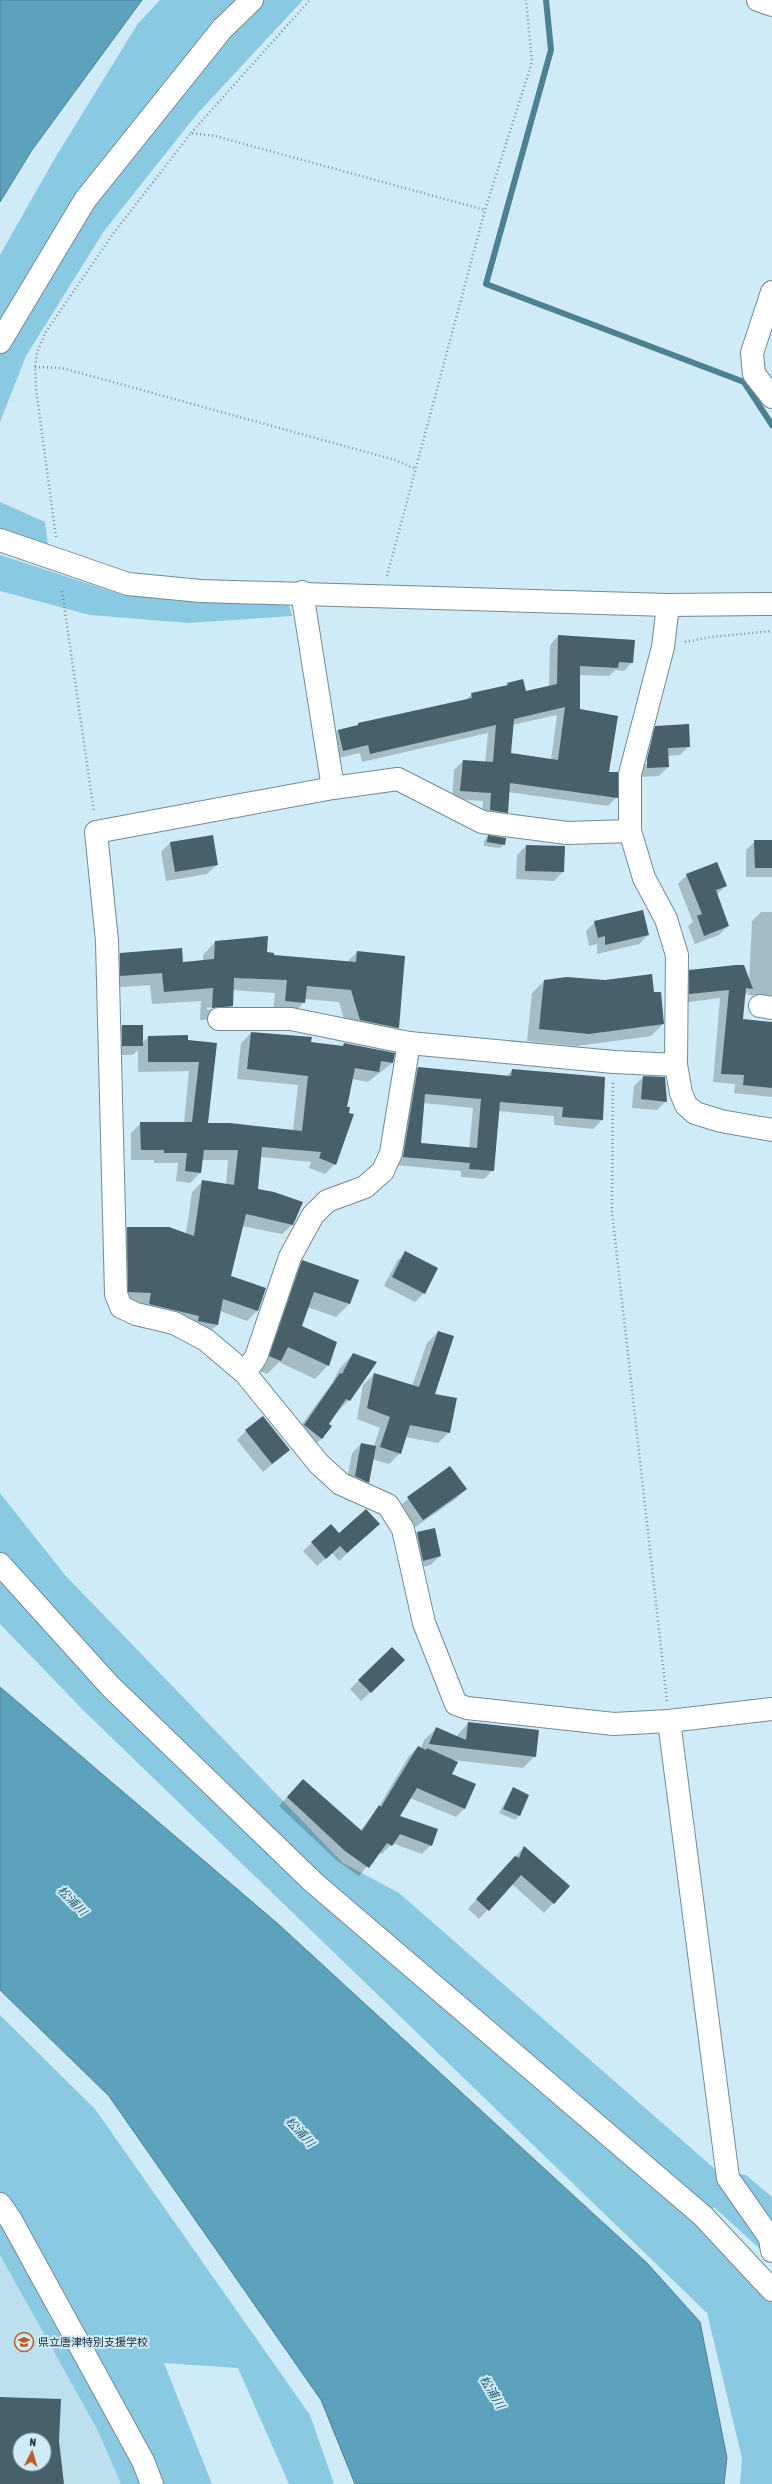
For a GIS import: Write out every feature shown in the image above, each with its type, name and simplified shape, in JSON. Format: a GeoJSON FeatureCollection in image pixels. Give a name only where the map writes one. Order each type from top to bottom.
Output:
{"type":"FeatureCollection","features":[{"type":"Feature","properties":{"kind":"street"},"geometry":{"type":"LineString","coordinates":[[0,342],[84,200],[222,29],[252,0]]}},
{"type":"Feature","properties":{"kind":"street"},"geometry":{"type":"LineString","coordinates":[[758,0],[772,5]]}},
{"type":"Feature","properties":{"kind":"street"},"geometry":{"type":"LineString","coordinates":[[772,292],[752,352],[754,374],[772,396]]}},
{"type":"Feature","properties":{"kind":"street"},"geometry":{"type":"LineString","coordinates":[[0,540],[128,584],[202,591],[302,592],[668,605],[772,604]]}},
{"type":"Feature","properties":{"kind":"street"},"geometry":{"type":"LineString","coordinates":[[302,592],[333,788]]}},
{"type":"Feature","properties":{"kind":"street"},"geometry":{"type":"LineString","coordinates":[[668,605],[663,647],[630,774],[630,831],[644,878],[666,919],[677,955],[676,1065],[681,1093],[686,1105],[695,1113],[720,1121],[772,1130]]}},
{"type":"Feature","properties":{"kind":"street"},"geometry":{"type":"LineString","coordinates":[[630,831],[567,833],[482,822],[398,779],[333,788],[96,832],[107,941],[116,1294],[121,1307],[136,1314],[174,1324],[206,1340],[245,1372],[319,1464],[341,1484],[388,1506],[403,1529],[424,1623],[456,1704],[467,1708],[614,1724],[669,1721],[772,1709]]}},
{"type":"Feature","properties":{"kind":"street"},"geometry":{"type":"LineString","coordinates":[[219,1019],[291,1019],[409,1043],[614,1062],[676,1065]]}},
{"type":"Feature","properties":{"kind":"street"},"geometry":{"type":"LineString","coordinates":[[245,1372],[256,1357],[290,1257],[313,1215],[327,1201],[365,1187],[384,1171],[391,1153],[409,1043]]}},
{"type":"Feature","properties":{"kind":"street"},"geometry":{"type":"LineString","coordinates":[[0,1564],[110,1686],[313,1882],[703,2216],[772,2290]]}},
{"type":"Feature","properties":{"kind":"street"},"geometry":{"type":"LineString","coordinates":[[669,1721],[728,2178],[770,2238],[772,2251]]}},
{"type":"Feature","properties":{"kind":"street"},"geometry":{"type":"LineString","coordinates":[[0,2204],[11,2220],[139,2454],[152,2484]]}},
{"type":"Feature","properties":{"kind":"path"},"geometry":{"type":"LineString","coordinates":[[56,538],[35,368],[37,353],[45,333],[113,234],[191,134],[310,0]]}},
{"type":"Feature","properties":{"kind":"path"},"geometry":{"type":"LineString","coordinates":[[382,596],[486,210],[532,62],[526,0]]}},
{"type":"Feature","properties":{"kind":"path"},"geometry":{"type":"LineString","coordinates":[[191,134],[215,136],[486,210]]}},
{"type":"Feature","properties":{"kind":"path"},"geometry":{"type":"LineString","coordinates":[[35,368],[62,368],[395,460],[416,469]]}},
{"type":"Feature","properties":{"kind":"path"},"geometry":{"type":"LineString","coordinates":[[62,591],[96,832]]}},
{"type":"Feature","properties":{"kind":"path"},"geometry":{"type":"LineString","coordinates":[[663,647],[711,637],[772,631]]}},
{"type":"Feature","properties":{"kind":"path"},"geometry":{"type":"LineString","coordinates":[[614,1062],[612,1212],[669,1721]]}},
{"type":"Feature","properties":{"kind":"shaded area"},"geometry":{"type":"Polygon","coordinates":[[[160,0],[303,0],[197,114],[104,231],[26,356],[0,422],[0,255],[55,158],[137,25],[160,0]]]}},
{"type":"Feature","properties":{"kind":"shaded area"},"geometry":{"type":"Polygon","coordinates":[[[0,502],[45,522],[48,546],[0,528],[0,502]]]}},
{"type":"Feature","properties":{"kind":"shaded area"},"geometry":{"type":"Polygon","coordinates":[[[0,555],[123,595],[196,602],[288,601],[292,616],[189,623],[90,615],[0,591],[0,555]]]}},
{"type":"Feature","properties":{"kind":"shaded area"},"geometry":{"type":"Polygon","coordinates":[[[0,1493],[65,1575],[343,1863],[399,1893],[715,2169],[746,2175],[772,2197],[772,2260],[714,2207],[696,2225],[772,2303],[772,2484],[740,2484],[742,2458],[707,2313],[84,1711],[0,1624],[0,1493]]]}},
{"type":"Feature","properties":{"kind":"shaded area"},"geometry":{"type":"Polygon","coordinates":[[[0,2015],[95,2109],[310,2415],[334,2484],[289,2484],[238,2368],[164,2363],[212,2484],[121,2484],[97,2429],[0,2255],[0,2015]]]}},
{"type":"Feature","properties":{"kind":"shaded area","name":"県立唐津特別支援学校"},"geometry":{"type":"Polygon","coordinates":[[[0,2255],[97,2429],[121,2484],[0,2484],[0,2255]]]}},
{"type":"Feature","properties":{"kind":"water"},"geometry":{"type":"Polygon","coordinates":[[[0,0],[142,0],[32,150],[0,202],[0,0]]]}},
{"type":"Feature","properties":{"kind":"water","name":"松浦川"},"geometry":{"type":"Polygon","coordinates":[[[0,1687],[277,1923],[647,2263],[700,2322],[727,2458],[724,2484],[355,2484],[321,2400],[109,2096],[0,1990],[0,1687]]]}},
{"type":"Feature","properties":{"kind":"building"},"geometry":{"type":"Polygon","coordinates":[[[558,635],[635,640],[633,663],[619,662],[618,668],[580,666],[580,709],[618,716],[609,772],[618,772],[618,798],[510,783],[508,813],[490,810],[491,793],[460,791],[463,760],[493,762],[496,725],[370,754],[368,745],[343,751],[338,730],[358,725],[358,723],[472,698],[471,693],[508,685],[507,683],[523,679],[526,691],[557,684],[558,635]],[[565,707],[514,719],[511,753],[558,760],[565,707]]]}},
{"type":"Feature","properties":{"kind":"building"},"geometry":{"type":"Polygon","coordinates":[[[689,724],[690,747],[668,748],[669,767],[647,768],[647,759],[655,726],[689,724]]]}},
{"type":"Feature","properties":{"kind":"building"},"geometry":{"type":"Polygon","coordinates":[[[213,835],[218,865],[175,872],[170,842],[213,835]]]}},
{"type":"Feature","properties":{"kind":"building"},"geometry":{"type":"Polygon","coordinates":[[[488,835],[506,838],[505,845],[487,842],[488,835]]]}},
{"type":"Feature","properties":{"kind":"building"},"geometry":{"type":"Polygon","coordinates":[[[754,840],[772,840],[772,868],[755,868],[754,840]]]}},
{"type":"Feature","properties":{"kind":"building"},"geometry":{"type":"Polygon","coordinates":[[[526,845],[565,846],[564,872],[525,871],[526,845]]]}},
{"type":"Feature","properties":{"kind":"building"},"geometry":{"type":"Polygon","coordinates":[[[717,862],[727,886],[716,890],[729,926],[704,936],[697,916],[702,914],[686,874],[717,862]]]}},
{"type":"Feature","properties":{"kind":"building"},"geometry":{"type":"Polygon","coordinates":[[[643,910],[649,935],[605,945],[605,936],[598,938],[594,921],[643,910]]]}},
{"type":"Feature","properties":{"kind":"building"},"geometry":{"type":"Polygon","coordinates":[[[268,936],[267,952],[274,953],[274,955],[356,962],[357,951],[405,956],[399,1028],[360,1020],[351,990],[307,986],[305,1003],[285,1001],[287,980],[234,978],[233,1006],[212,1008],[213,988],[164,992],[162,973],[120,976],[120,953],[182,948],[183,962],[214,959],[215,941],[268,936]]]}},
{"type":"Feature","properties":{"kind":"building"},"geometry":{"type":"Polygon","coordinates":[[[744,965],[753,989],[746,988],[743,1019],[772,1022],[772,1088],[743,1085],[744,1075],[721,1074],[729,990],[689,994],[689,970],[744,965]]]}},
{"type":"Feature","properties":{"kind":"building"},"geometry":{"type":"Polygon","coordinates":[[[652,974],[654,992],[661,992],[664,1024],[589,1034],[539,1029],[544,980],[567,977],[605,980],[652,974]]]}},
{"type":"Feature","properties":{"kind":"building"},"geometry":{"type":"Polygon","coordinates":[[[122,1025],[143,1025],[143,1046],[122,1046],[122,1025]]]}},
{"type":"Feature","properties":{"kind":"building"},"geometry":{"type":"Polygon","coordinates":[[[251,1032],[312,1037],[311,1042],[343,1046],[344,1043],[395,1053],[393,1063],[381,1061],[379,1072],[355,1068],[347,1107],[350,1107],[349,1113],[354,1114],[336,1165],[319,1158],[321,1152],[262,1147],[258,1189],[274,1192],[303,1202],[293,1225],[246,1214],[231,1276],[266,1288],[258,1311],[223,1299],[218,1325],[198,1321],[199,1316],[149,1304],[151,1293],[128,1292],[127,1227],[169,1227],[194,1236],[202,1180],[234,1185],[238,1150],[204,1150],[201,1173],[185,1171],[187,1153],[164,1153],[164,1150],[141,1150],[140,1122],[192,1122],[199,1062],[148,1062],[148,1036],[188,1035],[188,1040],[217,1043],[208,1123],[230,1123],[302,1131],[308,1076],[247,1069],[251,1032]]]}},
{"type":"Feature","properties":{"kind":"building"},"geometry":{"type":"Polygon","coordinates":[[[418,1067],[511,1076],[512,1069],[605,1077],[603,1120],[562,1117],[563,1107],[500,1102],[494,1171],[469,1169],[470,1163],[403,1157],[418,1067]],[[425,1094],[421,1143],[477,1148],[481,1099],[425,1094]]]}},
{"type":"Feature","properties":{"kind":"building"},"geometry":{"type":"Polygon","coordinates":[[[643,1076],[665,1077],[667,1102],[641,1099],[643,1076]]]}},
{"type":"Feature","properties":{"kind":"building"},"geometry":{"type":"Polygon","coordinates":[[[405,1251],[438,1268],[425,1294],[392,1277],[405,1251]]]}},
{"type":"Feature","properties":{"kind":"building"},"geometry":{"type":"Polygon","coordinates":[[[302,1260],[359,1280],[350,1304],[314,1292],[302,1326],[337,1342],[329,1366],[288,1347],[281,1361],[269,1356],[302,1260]]]}},
{"type":"Feature","properties":{"kind":"building"},"geometry":{"type":"Polygon","coordinates":[[[438,1331],[454,1336],[435,1394],[457,1398],[450,1433],[410,1425],[401,1454],[380,1447],[390,1417],[367,1408],[374,1373],[419,1387],[438,1331]]]}},
{"type":"Feature","properties":{"kind":"building"},"geometry":{"type":"Polygon","coordinates":[[[353,1353],[377,1362],[350,1401],[346,1399],[329,1424],[332,1426],[322,1439],[304,1425],[340,1373],[342,1374],[353,1353]]]}},
{"type":"Feature","properties":{"kind":"building"},"geometry":{"type":"Polygon","coordinates":[[[263,1416],[290,1450],[272,1464],[245,1430],[263,1416]]]}},
{"type":"Feature","properties":{"kind":"building"},"geometry":{"type":"Polygon","coordinates":[[[361,1443],[376,1446],[369,1483],[355,1476],[361,1443]]]}},
{"type":"Feature","properties":{"kind":"building"},"geometry":{"type":"Polygon","coordinates":[[[450,1466],[467,1489],[423,1520],[407,1497],[450,1466]]]}},
{"type":"Feature","properties":{"kind":"building"},"geometry":{"type":"Polygon","coordinates":[[[366,1509],[380,1524],[347,1553],[340,1546],[326,1559],[311,1542],[331,1524],[339,1533],[366,1509]]]}},
{"type":"Feature","properties":{"kind":"building"},"geometry":{"type":"Polygon","coordinates":[[[435,1528],[441,1556],[423,1561],[417,1532],[435,1528]]]}},
{"type":"Feature","properties":{"kind":"building"},"geometry":{"type":"Polygon","coordinates":[[[392,1647],[405,1660],[371,1693],[358,1680],[392,1647]]]}},
{"type":"Feature","properties":{"kind":"building"},"geometry":{"type":"Polygon","coordinates":[[[468,1722],[539,1730],[536,1757],[429,1744],[436,1727],[466,1740],[468,1722]]]}},
{"type":"Feature","properties":{"kind":"building"},"geometry":{"type":"Polygon","coordinates":[[[418,1746],[426,1750],[427,1748],[458,1762],[452,1774],[476,1784],[465,1809],[417,1788],[400,1816],[438,1829],[432,1846],[400,1834],[392,1846],[387,1843],[369,1868],[345,1851],[287,1797],[303,1779],[362,1831],[379,1805],[381,1807],[418,1746]]]}},
{"type":"Feature","properties":{"kind":"building"},"geometry":{"type":"Polygon","coordinates":[[[513,1787],[529,1795],[520,1816],[503,1809],[513,1787]]]}},
{"type":"Feature","properties":{"kind":"building"},"geometry":{"type":"Polygon","coordinates":[[[524,1846],[570,1886],[554,1904],[521,1875],[489,1911],[476,1899],[515,1856],[519,1858],[524,1846]]]}},
{"type":"Feature","properties":{"kind":"building"},"geometry":{"type":"Polygon","coordinates":[[[0,2397],[61,2399],[59,2441],[64,2484],[0,2484],[0,2397]]]}},
{"type":"Feature","properties":{"kind":"waterway"},"geometry":{"type":"LineString","coordinates":[[546,0],[551,50],[486,284],[744,382],[772,425]]}},
{"type":"Feature","properties":{"kind":"place","name":"県立唐津特別支援学校"},"geometry":{"type":"Point","coordinates":[24,2342]}}]}
